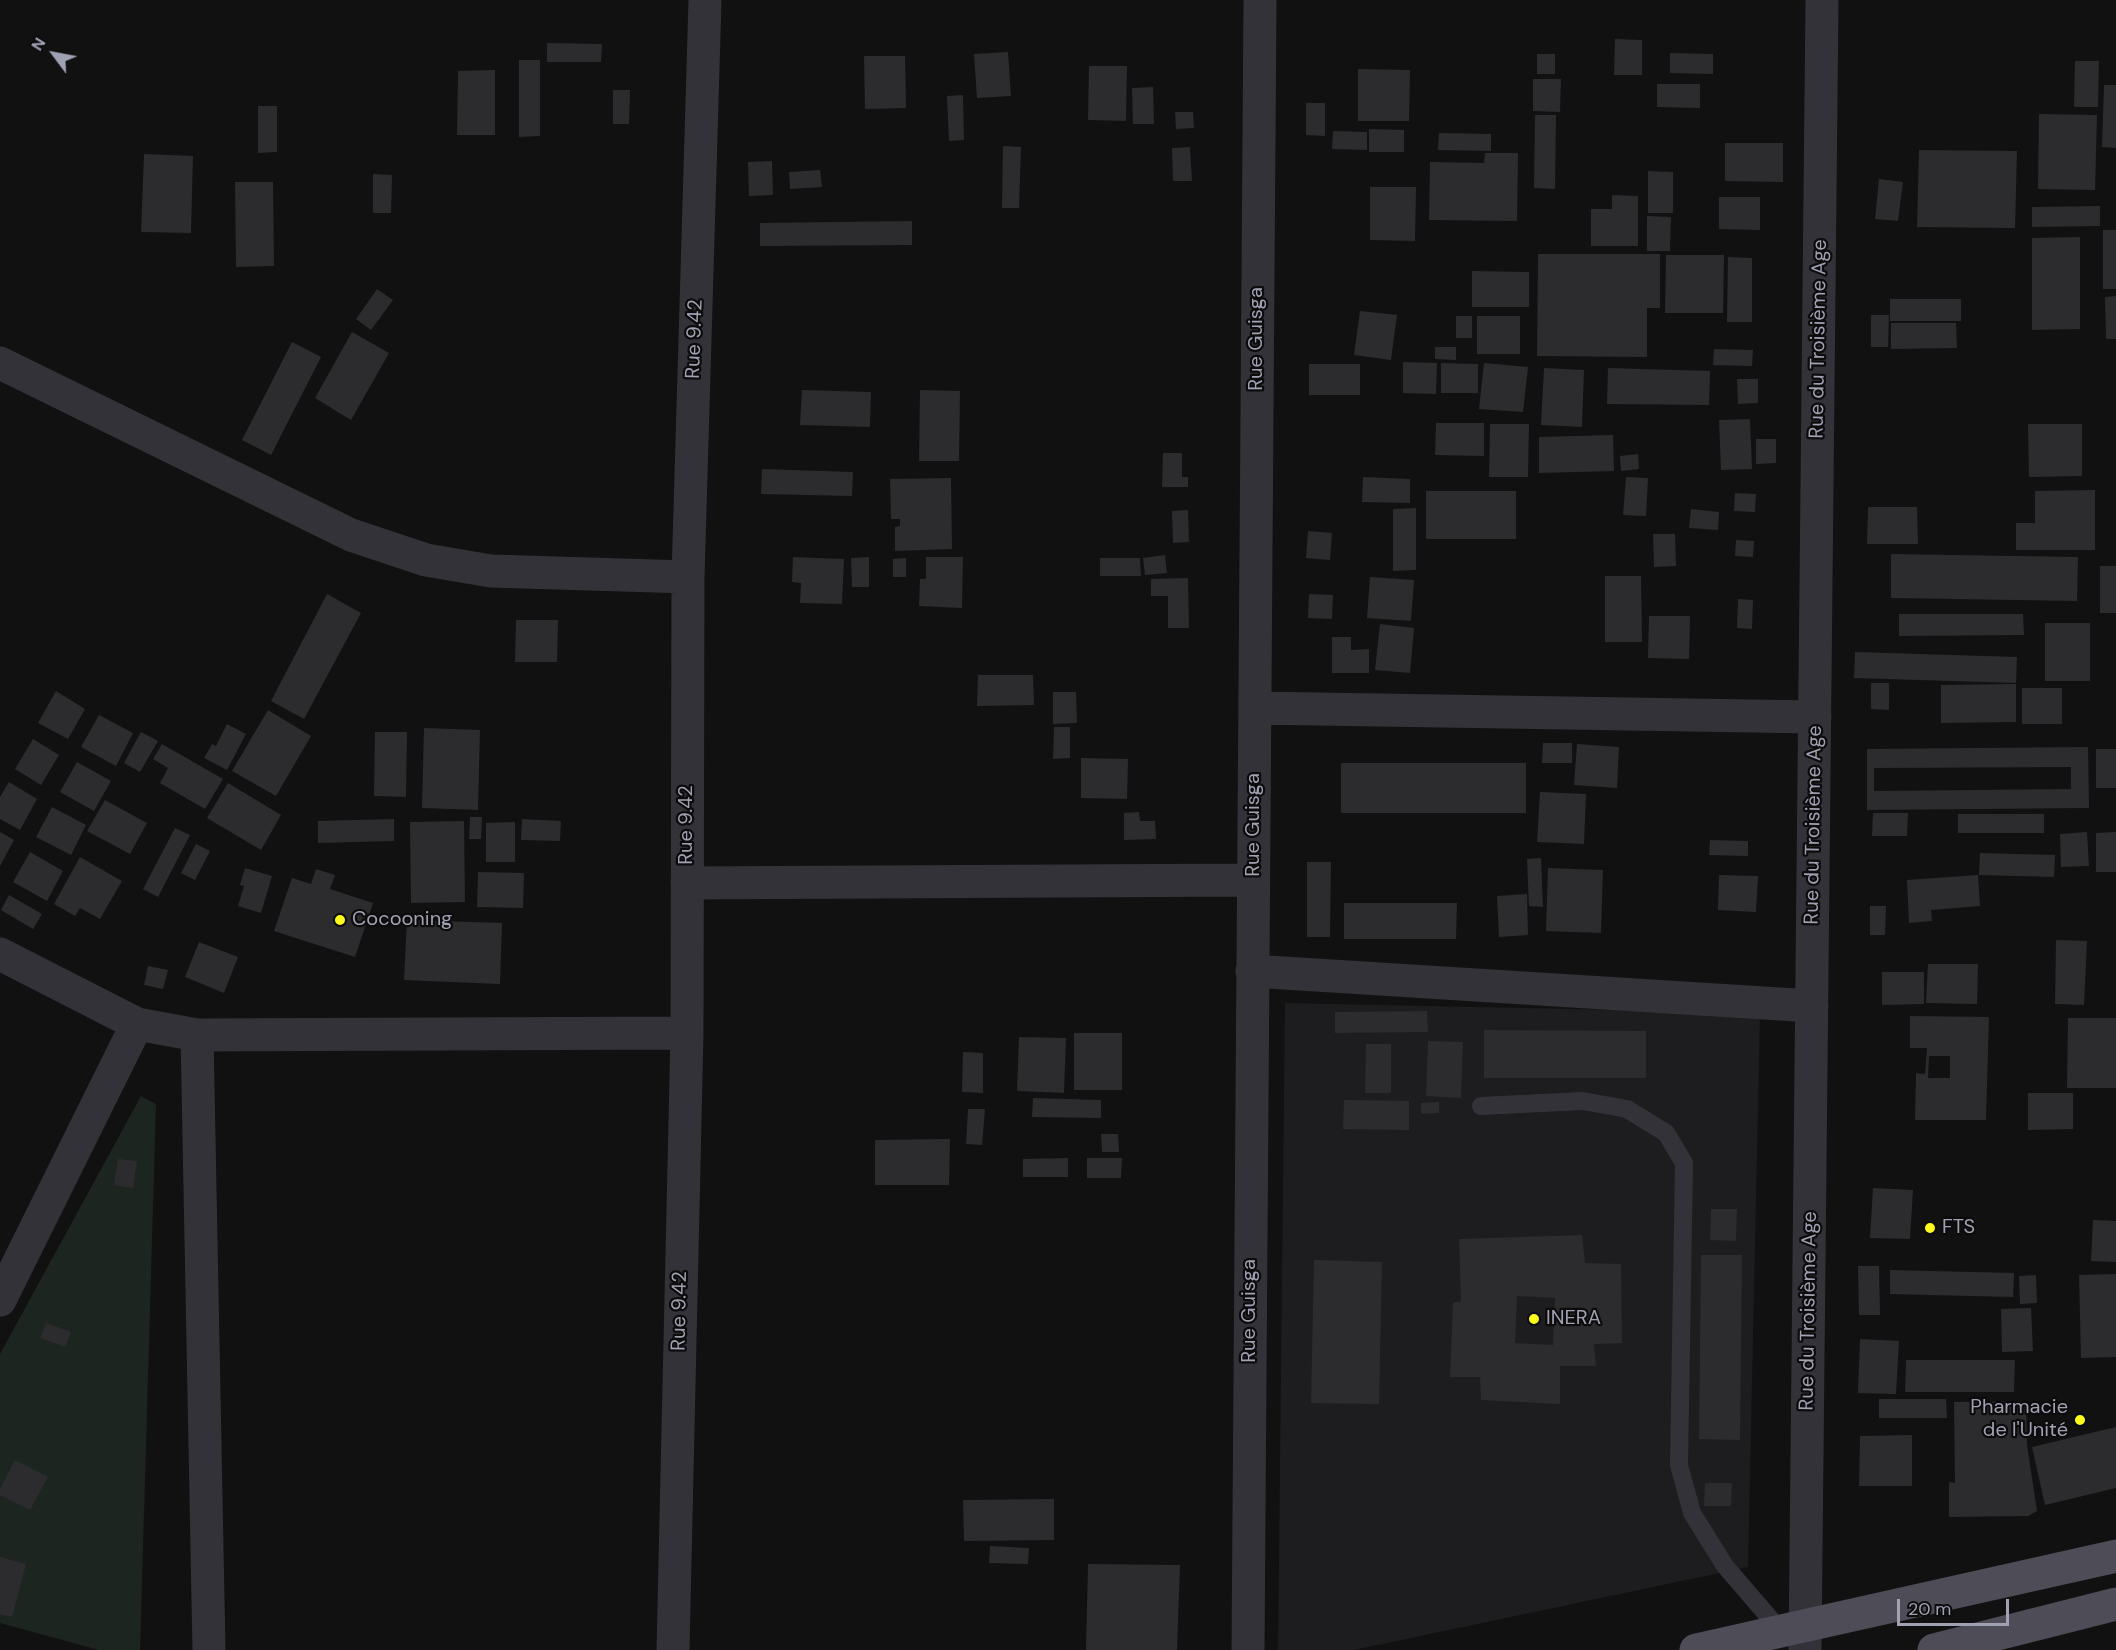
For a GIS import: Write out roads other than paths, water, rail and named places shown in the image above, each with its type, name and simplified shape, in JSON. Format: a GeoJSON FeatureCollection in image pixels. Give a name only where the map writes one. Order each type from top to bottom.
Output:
{"type":"FeatureCollection","features":[{"type":"Feature","properties":{"kind":"main road"},"geometry":{"type":"LineString","coordinates":[[1696,1650],[1797,1635],[2116,1556]]}},
{"type":"Feature","properties":{"kind":"main road"},"geometry":{"type":"LineString","coordinates":[[1934,1650],[2116,1604]]}},
{"type":"Feature","properties":{"kind":"street","name":"Rue 9.42"},"geometry":{"type":"LineString","coordinates":[[673,1650],[687,1033],[688,577],[705,0]]}},
{"type":"Feature","properties":{"kind":"street","name":"Rue Guisga"},"geometry":{"type":"LineString","coordinates":[[1248,1650],[1260,0]]}},
{"type":"Feature","properties":{"kind":"street","name":"Rue du Troisième Age"},"geometry":{"type":"LineString","coordinates":[[1797,1635],[1812,1006],[1822,0]]}},
{"type":"Feature","properties":{"kind":"street"},"geometry":{"type":"LineString","coordinates":[[0,363],[351,535],[426,560],[491,571],[688,577]]}},
{"type":"Feature","properties":{"kind":"street"},"geometry":{"type":"LineString","coordinates":[[1255,708],[1815,717]]}},
{"type":"Feature","properties":{"kind":"street"},"geometry":{"type":"LineString","coordinates":[[687,883],[1253,880]]}},
{"type":"Feature","properties":{"kind":"street"},"geometry":{"type":"LineString","coordinates":[[0,954],[137,1024],[197,1035],[687,1033]]}},
{"type":"Feature","properties":{"kind":"street"},"geometry":{"type":"LineString","coordinates":[[1252,971],[1812,1006]]}},
{"type":"Feature","properties":{"kind":"street"},"geometry":{"type":"LineString","coordinates":[[0,1300],[137,1024]]}},
{"type":"Feature","properties":{"kind":"street"},"geometry":{"type":"LineString","coordinates":[[197,1035],[209,1650]]}},
{"type":"Feature","properties":{"kind":"lane"},"geometry":{"type":"LineString","coordinates":[[1481,1106],[1583,1101],[1627,1109],[1666,1133],[1684,1163],[1678,1465],[1692,1513],[1725,1566],[1797,1635]]}},
{"type":"Feature","properties":{"kind":"place","name":"Cocooning"},"geometry":{"type":"Point","coordinates":[340,920]}},
{"type":"Feature","properties":{"kind":"place","name":"FTS"},"geometry":{"type":"Point","coordinates":[1930,1228]}},
{"type":"Feature","properties":{"kind":"place","name":"INERA"},"geometry":{"type":"Point","coordinates":[1534,1319]}},
{"type":"Feature","properties":{"kind":"place","name":"Pharmacie de l'Unité"},"geometry":{"type":"Point","coordinates":[2080,1420]}}]}
